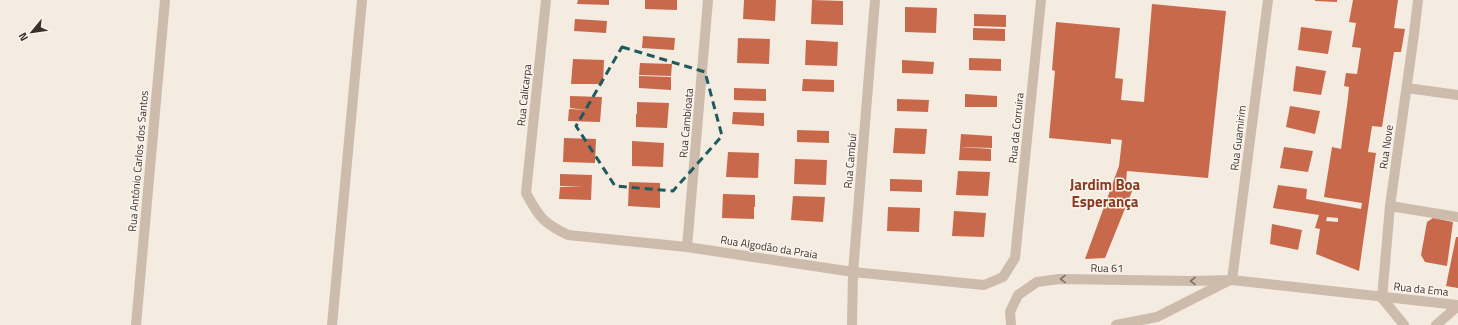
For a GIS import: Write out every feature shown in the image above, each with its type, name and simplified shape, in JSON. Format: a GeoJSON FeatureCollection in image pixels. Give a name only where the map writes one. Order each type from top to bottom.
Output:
{"type":"FeatureCollection","features":[{"type":"Feature","properties":{"kind":"street","name":"Rua Antônio Carlos dos Santos"},"geometry":{"type":"LineString","coordinates":[[136,325],[165,0]]}},
{"type":"Feature","properties":{"kind":"street"},"geometry":{"type":"LineString","coordinates":[[332,325],[362,0]]}},
{"type":"Feature","properties":{"kind":"street","name":"Rua Calicarpa"},"geometry":{"type":"LineString","coordinates":[[526,193],[546,0]]}},
{"type":"Feature","properties":{"kind":"street","name":"Rua Cambioata"},"geometry":{"type":"LineString","coordinates":[[687,247],[708,0]]}},
{"type":"Feature","properties":{"kind":"street","name":"Rua Cambuí"},"geometry":{"type":"LineString","coordinates":[[852,325],[853,272],[875,0]]}},
{"type":"Feature","properties":{"kind":"street","name":"Rua da Corruira"},"geometry":{"type":"LineString","coordinates":[[1015,258],[1041,0]]}},
{"type":"Feature","properties":{"kind":"street","name":"Rua Guamirim"},"geometry":{"type":"LineString","coordinates":[[1232,280],[1268,0]]}},
{"type":"Feature","properties":{"kind":"street","name":"Rua Nove"},"geometry":{"type":"LineString","coordinates":[[1382,298],[1390,206],[1418,0]]}},
{"type":"Feature","properties":{"kind":"street"},"geometry":{"type":"LineString","coordinates":[[1407,88],[1458,95]]}},
{"type":"Feature","properties":{"kind":"street","name":"Rua Algodão da Praia"},"geometry":{"type":"LineString","coordinates":[[526,193],[538,214],[551,227],[568,235],[687,247],[853,272],[984,285],[1003,277],[1015,258]]}},
{"type":"Feature","properties":{"kind":"street"},"geometry":{"type":"LineString","coordinates":[[1390,206],[1458,217]]}},
{"type":"Feature","properties":{"kind":"street","name":"Rua 61"},"geometry":{"type":"LineString","coordinates":[[1011,325],[1010,312],[1018,295],[1037,282],[1059,279],[1191,281],[1232,280],[1382,298]]}},
{"type":"Feature","properties":{"kind":"street"},"geometry":{"type":"LineString","coordinates":[[1116,325],[1156,321],[1232,280]]}},
{"type":"Feature","properties":{"kind":"street"},"geometry":{"type":"LineString","coordinates":[[1382,298],[1404,325]]}},
{"type":"Feature","properties":{"kind":"street","name":"Rua da Ema"},"geometry":{"type":"LineString","coordinates":[[1382,298],[1458,306]]}},
{"type":"Feature","properties":{"kind":"street"},"geometry":{"type":"LineString","coordinates":[[1436,325],[1458,306]]}},
{"type":"Feature","properties":{"kind":"highlighted area"},"geometry":{"type":"Polygon","coordinates":[[[622,47],[705,72],[722,136],[673,191],[615,186],[576,126],[622,47]]]}},
{"type":"Feature","properties":{"kind":"building"},"geometry":{"type":"Polygon","coordinates":[[[578,0],[609,0],[609,5],[577,4],[578,0]]]}},
{"type":"Feature","properties":{"kind":"building"},"geometry":{"type":"Polygon","coordinates":[[[645,0],[677,0],[677,10],[645,9],[645,0]]]}},
{"type":"Feature","properties":{"kind":"building"},"geometry":{"type":"Polygon","coordinates":[[[744,0],[776,0],[775,21],[743,19],[744,0]]]}},
{"type":"Feature","properties":{"kind":"building"},"geometry":{"type":"Polygon","coordinates":[[[812,0],[843,1],[843,25],[811,24],[812,0]]]}},
{"type":"Feature","properties":{"kind":"building"},"geometry":{"type":"Polygon","coordinates":[[[1337,0],[1337,2],[1315,1],[1337,0]]]}},
{"type":"Feature","properties":{"kind":"building"},"geometry":{"type":"Polygon","coordinates":[[[1353,0],[1398,0],[1394,28],[1405,29],[1401,52],[1394,52],[1382,127],[1372,126],[1368,152],[1376,153],[1359,271],[1316,254],[1320,229],[1315,228],[1319,215],[1273,208],[1278,185],[1307,189],[1306,199],[1361,209],[1362,203],[1324,197],[1332,147],[1341,149],[1349,87],[1344,86],[1346,73],[1357,74],[1361,48],[1352,47],[1356,23],[1349,22],[1353,0]],[[1327,217],[1326,221],[1338,222],[1338,218],[1327,217]]]}},
{"type":"Feature","properties":{"kind":"building"},"geometry":{"type":"Polygon","coordinates":[[[1152,4],[1226,11],[1208,178],[1127,171],[1126,182],[1135,184],[1105,258],[1085,259],[1119,166],[1122,140],[1111,139],[1111,144],[1049,138],[1055,71],[1052,70],[1056,22],[1120,28],[1115,78],[1123,79],[1121,100],[1144,102],[1152,4]]]}},
{"type":"Feature","properties":{"kind":"building"},"geometry":{"type":"Polygon","coordinates":[[[905,7],[937,8],[936,33],[905,32],[905,7]]]}},
{"type":"Feature","properties":{"kind":"building"},"geometry":{"type":"Polygon","coordinates":[[[974,14],[1006,15],[1006,27],[974,26],[974,14]]]}},
{"type":"Feature","properties":{"kind":"building"},"geometry":{"type":"Polygon","coordinates":[[[575,19],[607,21],[606,33],[574,31],[575,19]]]}},
{"type":"Feature","properties":{"kind":"building"},"geometry":{"type":"Polygon","coordinates":[[[1301,27],[1332,31],[1328,54],[1298,50],[1301,27]]]}},
{"type":"Feature","properties":{"kind":"building"},"geometry":{"type":"Polygon","coordinates":[[[973,28],[1005,29],[1005,41],[973,40],[973,28]]]}},
{"type":"Feature","properties":{"kind":"building"},"geometry":{"type":"Polygon","coordinates":[[[643,36],[675,38],[674,50],[642,48],[643,36]]]}},
{"type":"Feature","properties":{"kind":"building"},"geometry":{"type":"Polygon","coordinates":[[[738,38],[770,39],[769,64],[737,63],[738,38]]]}},
{"type":"Feature","properties":{"kind":"building"},"geometry":{"type":"Polygon","coordinates":[[[806,40],[838,42],[837,66],[805,65],[806,40]]]}},
{"type":"Feature","properties":{"kind":"building"},"geometry":{"type":"Polygon","coordinates":[[[969,58],[1001,59],[1001,71],[969,70],[969,58]]]}},
{"type":"Feature","properties":{"kind":"building"},"geometry":{"type":"Polygon","coordinates":[[[573,59],[604,60],[603,84],[571,84],[573,59]]]}},
{"type":"Feature","properties":{"kind":"building"},"geometry":{"type":"Polygon","coordinates":[[[902,60],[934,62],[933,74],[902,73],[902,60]]]}},
{"type":"Feature","properties":{"kind":"building"},"geometry":{"type":"Polygon","coordinates":[[[640,63],[672,64],[671,76],[639,75],[640,63]]]}},
{"type":"Feature","properties":{"kind":"building"},"geometry":{"type":"Polygon","coordinates":[[[1296,66],[1326,71],[1321,95],[1293,91],[1296,66]]]}},
{"type":"Feature","properties":{"kind":"building"},"geometry":{"type":"Polygon","coordinates":[[[639,76],[671,77],[671,90],[639,88],[639,76]]]}},
{"type":"Feature","properties":{"kind":"building"},"geometry":{"type":"Polygon","coordinates":[[[803,79],[834,80],[834,92],[802,91],[803,79]]]}},
{"type":"Feature","properties":{"kind":"building"},"geometry":{"type":"Polygon","coordinates":[[[734,88],[766,89],[766,101],[734,100],[734,88]]]}},
{"type":"Feature","properties":{"kind":"building"},"geometry":{"type":"Polygon","coordinates":[[[965,94],[997,96],[997,107],[965,107],[965,94]]]}},
{"type":"Feature","properties":{"kind":"building"},"geometry":{"type":"Polygon","coordinates":[[[570,96],[602,97],[600,122],[568,121],[569,109],[587,110],[570,108],[570,96]]]}},
{"type":"Feature","properties":{"kind":"building"},"geometry":{"type":"Polygon","coordinates":[[[897,99],[929,100],[928,112],[897,111],[897,99]]]}},
{"type":"Feature","properties":{"kind":"building"},"geometry":{"type":"Polygon","coordinates":[[[637,102],[669,103],[667,128],[636,127],[636,114],[655,115],[637,114],[637,102]]]}},
{"type":"Feature","properties":{"kind":"building"},"geometry":{"type":"Polygon","coordinates":[[[1290,106],[1320,111],[1315,134],[1286,127],[1290,106]]]}},
{"type":"Feature","properties":{"kind":"building"},"geometry":{"type":"Polygon","coordinates":[[[733,112],[764,113],[764,126],[732,124],[733,112]]]}},
{"type":"Feature","properties":{"kind":"building"},"geometry":{"type":"Polygon","coordinates":[[[895,128],[927,129],[925,154],[893,153],[895,128]]]}},
{"type":"Feature","properties":{"kind":"building"},"geometry":{"type":"Polygon","coordinates":[[[797,130],[829,131],[829,143],[797,142],[797,130]]]}},
{"type":"Feature","properties":{"kind":"building"},"geometry":{"type":"Polygon","coordinates":[[[961,134],[992,136],[992,148],[960,147],[961,134]]]}},
{"type":"Feature","properties":{"kind":"building"},"geometry":{"type":"Polygon","coordinates":[[[564,138],[596,139],[595,163],[563,162],[564,138]]]}},
{"type":"Feature","properties":{"kind":"building"},"geometry":{"type":"Polygon","coordinates":[[[632,141],[664,143],[663,167],[632,166],[632,141]]]}},
{"type":"Feature","properties":{"kind":"building"},"geometry":{"type":"Polygon","coordinates":[[[960,147],[991,149],[991,161],[959,160],[960,147]]]}},
{"type":"Feature","properties":{"kind":"building"},"geometry":{"type":"Polygon","coordinates":[[[1284,147],[1313,151],[1308,172],[1280,168],[1284,147]]]}},
{"type":"Feature","properties":{"kind":"building"},"geometry":{"type":"Polygon","coordinates":[[[728,152],[759,153],[758,178],[726,177],[728,152]]]}},
{"type":"Feature","properties":{"kind":"building"},"geometry":{"type":"Polygon","coordinates":[[[795,159],[827,160],[826,185],[794,184],[795,159]]]}},
{"type":"Feature","properties":{"kind":"building"},"geometry":{"type":"Polygon","coordinates":[[[958,171],[990,172],[988,196],[956,195],[958,171]]]}},
{"type":"Feature","properties":{"kind":"building"},"geometry":{"type":"Polygon","coordinates":[[[560,174],[592,175],[591,200],[559,199],[560,187],[584,187],[560,186],[560,174]]]}},
{"type":"Feature","properties":{"kind":"building"},"geometry":{"type":"Polygon","coordinates":[[[890,179],[922,180],[922,192],[890,191],[890,179]]]}},
{"type":"Feature","properties":{"kind":"building"},"geometry":{"type":"Polygon","coordinates":[[[629,182],[660,183],[660,208],[628,206],[629,182]]]}},
{"type":"Feature","properties":{"kind":"building"},"geometry":{"type":"Polygon","coordinates":[[[723,194],[755,195],[754,219],[722,218],[723,194]]]}},
{"type":"Feature","properties":{"kind":"building"},"geometry":{"type":"Polygon","coordinates":[[[793,196],[825,197],[823,222],[791,220],[793,196]]]}},
{"type":"Feature","properties":{"kind":"building"},"geometry":{"type":"Polygon","coordinates":[[[888,207],[920,208],[919,232],[887,231],[888,207]]]}},
{"type":"Feature","properties":{"kind":"building"},"geometry":{"type":"Polygon","coordinates":[[[954,211],[986,213],[984,237],[952,236],[954,211]]]}},
{"type":"Feature","properties":{"kind":"building"},"geometry":{"type":"Polygon","coordinates":[[[1433,218],[1453,222],[1447,266],[1425,262],[1421,255],[1427,222],[1433,218]]]}},
{"type":"Feature","properties":{"kind":"building"},"geometry":{"type":"Polygon","coordinates":[[[1272,224],[1302,230],[1298,250],[1270,244],[1272,224]]]}},
{"type":"Feature","properties":{"kind":"building"},"geometry":{"type":"Polygon","coordinates":[[[1456,237],[1458,237],[1458,288],[1446,286],[1456,237]]]}},
{"type":"Feature","properties":{"kind":"district","name":"Jardim Boa Esperança"},"geometry":{"type":"Point","coordinates":[1105,194]}}]}
